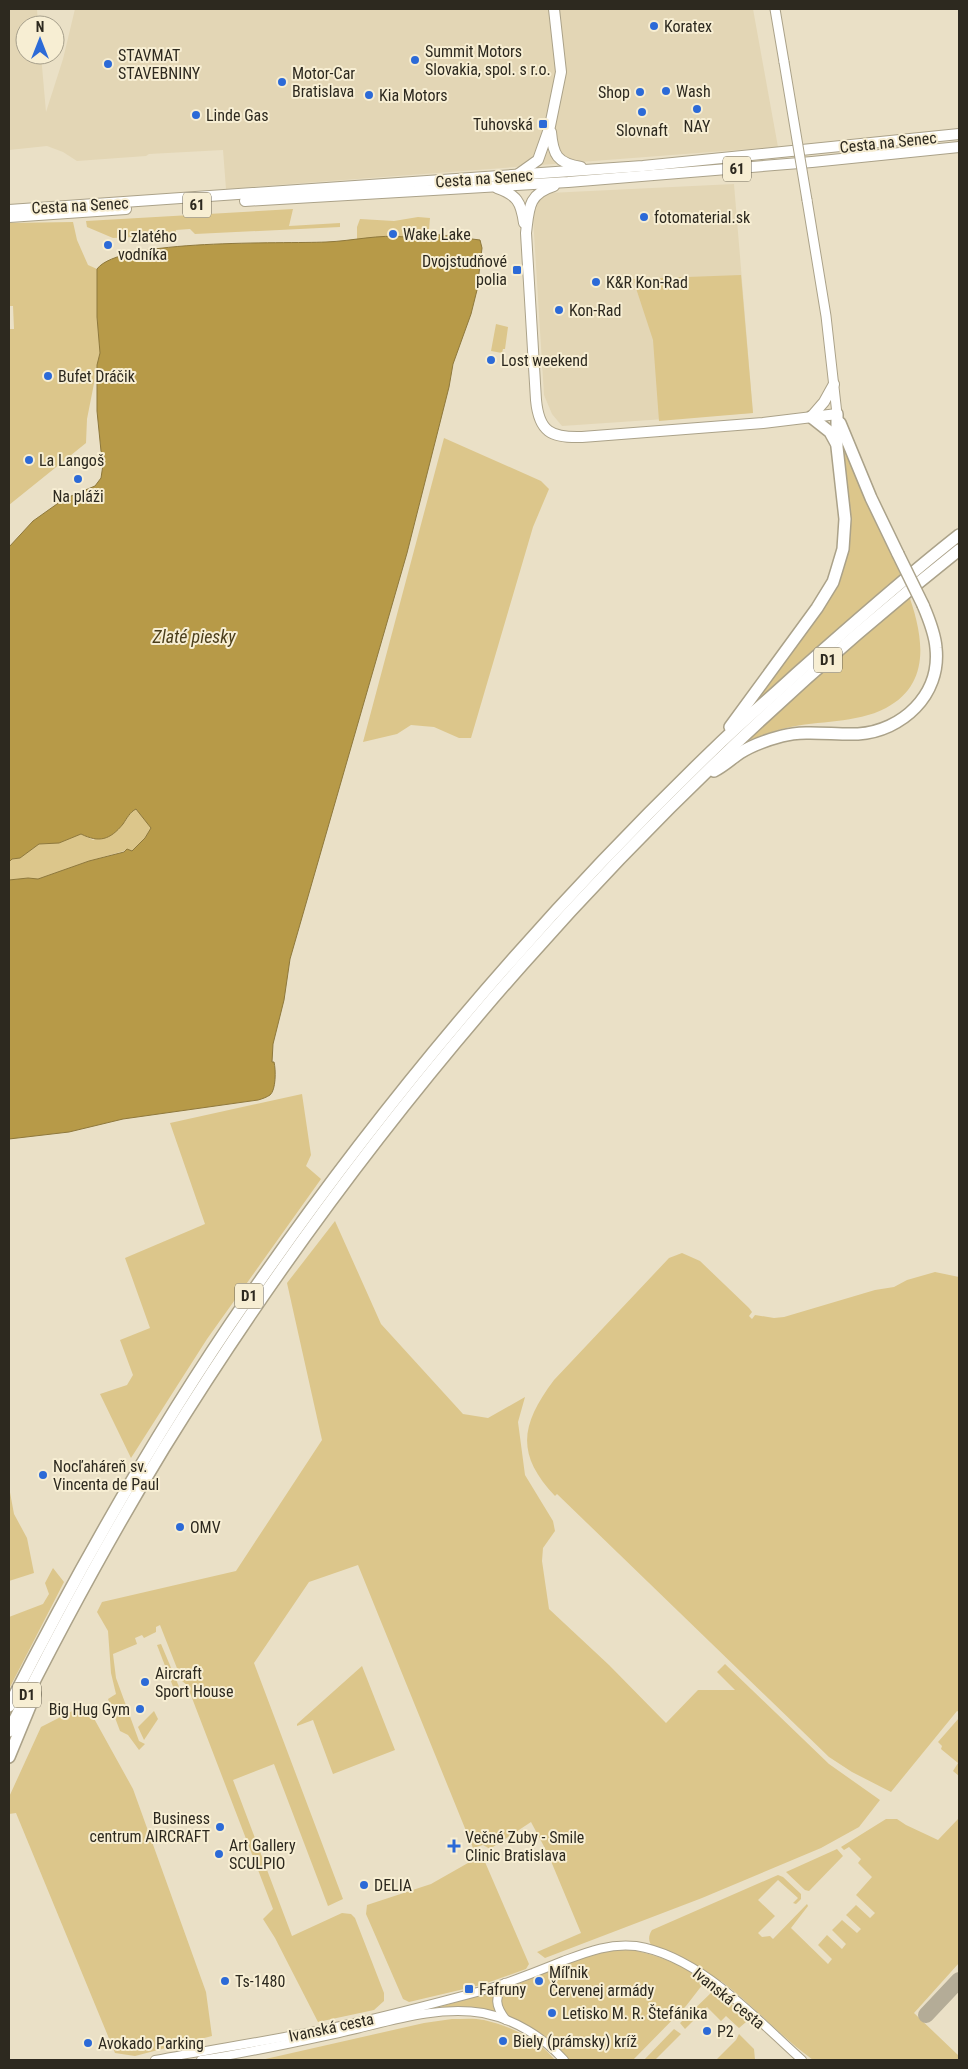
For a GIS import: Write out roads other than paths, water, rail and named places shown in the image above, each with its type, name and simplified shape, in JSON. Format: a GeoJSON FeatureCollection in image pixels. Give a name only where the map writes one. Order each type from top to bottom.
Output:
{"type":"FeatureCollection","features":[{"type":"Feature","properties":{"kind":"highway"},"geometry":{"type":"LineString","coordinates":[[719,744],[817,608],[833,582],[843,549],[845,519],[837,447],[837,414]]}},
{"type":"Feature","properties":{"kind":"highway"},"geometry":{"type":"LineString","coordinates":[[702,777],[720,768],[747,749],[782,736],[817,733],[857,734],[877,731],[892,725],[910,714],[923,699],[929,688],[936,667],[936,642],[923,605],[871,498],[837,414]]}},
{"type":"Feature","properties":{"kind":"highway"},"geometry":{"type":"LineString","coordinates":[[812,417],[830,432],[837,447]]}},
{"type":"Feature","properties":{"kind":"highway","name":"D1"},"geometry":{"type":"LineString","coordinates":[[9,1706],[74,1580],[154,1445],[243,1306],[316,1204],[426,1061],[538,931],[615,847],[719,744],[870,608],[959,535]]}},
{"type":"Feature","properties":{"kind":"highway","name":"D1"},"geometry":{"type":"LineString","coordinates":[[9,1731],[85,1584],[164,1449],[278,1275],[352,1172],[465,1032],[529,957],[641,838],[702,777],[803,682],[876,618],[959,550]]}},
{"type":"Feature","properties":{"kind":"highway"},"geometry":{"type":"LineString","coordinates":[[9,1757],[38,1687],[45,1659]]}},
{"type":"Feature","properties":{"kind":"main road","name":"61"},"geometry":{"type":"LineString","coordinates":[[516,176],[538,160],[550,126],[561,72],[554,9]]}},
{"type":"Feature","properties":{"kind":"main road"},"geometry":{"type":"LineString","coordinates":[[775,9],[826,316],[837,414]]}},
{"type":"Feature","properties":{"kind":"main road","name":"61"},"geometry":{"type":"LineString","coordinates":[[550,126],[552,148],[560,160],[574,166],[595,170]]}},
{"type":"Feature","properties":{"kind":"main road","name":"Cesta na Senec"},"geometry":{"type":"LineString","coordinates":[[9,210],[595,170],[825,149],[959,134]]}},
{"type":"Feature","properties":{"kind":"main road","name":"Cesta na Senec"},"geometry":{"type":"LineString","coordinates":[[9,217],[568,182],[812,162],[959,147]]}},
{"type":"Feature","properties":{"kind":"main road","name":"61"},"geometry":{"type":"LineString","coordinates":[[526,233],[530,206],[533,199],[539,192],[568,182]]}},
{"type":"Feature","properties":{"kind":"main road","name":"61"},"geometry":{"type":"LineString","coordinates":[[492,186],[515,196],[523,215],[526,233],[537,413],[550,433],[569,438],[642,434],[837,414]]}},
{"type":"Feature","properties":{"kind":"main road"},"geometry":{"type":"LineString","coordinates":[[812,417],[824,402],[834,384]]}},
{"type":"Feature","properties":{"kind":"street","name":"Ivanská cesta"},"geometry":{"type":"LineString","coordinates":[[155,2060],[286,2037],[401,2012],[505,1983],[596,1948],[636,1946],[666,1955],[694,1969],[720,1987],[802,2060]]}},
{"type":"Feature","properties":{"kind":"street"},"geometry":{"type":"LineString","coordinates":[[505,1983],[499,1990],[496,2002],[498,2010],[506,2020]]}},
{"type":"Feature","properties":{"kind":"street"},"geometry":{"type":"LineString","coordinates":[[396,2020],[401,2012]]}},
{"type":"Feature","properties":{"kind":"street","name":"Ivanská cesta"},"geometry":{"type":"LineString","coordinates":[[201,2060],[277,2047],[396,2020],[431,2014],[461,2012],[484,2014],[506,2020],[542,2040],[564,2060]]}},
{"type":"Feature","properties":{"kind":"water","name":"Zlaté piesky"},"geometry":{"type":"Polygon","coordinates":[[[417,232],[480,240],[482,248],[477,290],[471,314],[453,364],[449,387],[407,553],[290,959],[284,1000],[273,1044],[272,1062],[274,1062],[275,1075],[272,1092],[270,1095],[258,1100],[123,1119],[69,1132],[9,1139],[9,880],[38,879],[89,861],[124,852],[127,849],[132,851],[145,838],[151,828],[136,809],[130,813],[123,824],[109,837],[99,839],[81,834],[59,843],[39,844],[20,858],[12,859],[9,862],[9,547],[33,521],[64,499],[95,486],[101,478],[104,458],[101,451],[97,411],[97,365],[100,353],[97,317],[97,269],[112,259],[137,252],[168,247],[241,243],[326,242],[385,236],[405,237],[409,233],[417,232]]]}},
{"type":"Feature","properties":{"kind":"place","name":"Koratex"},"geometry":{"type":"Point","coordinates":[654,26]}},
{"type":"Feature","properties":{"kind":"place","name":"Summit Motors Slovakia, spol. s r.o."},"geometry":{"type":"Point","coordinates":[415,60]}},
{"type":"Feature","properties":{"kind":"place","name":"STAVMAT STAVEBNINY"},"geometry":{"type":"Point","coordinates":[108,64]}},
{"type":"Feature","properties":{"kind":"place","name":"Motor-Car Bratislava"},"geometry":{"type":"Point","coordinates":[282,82]}},
{"type":"Feature","properties":{"kind":"place","name":"Wash"},"geometry":{"type":"Point","coordinates":[666,91]}},
{"type":"Feature","properties":{"kind":"place","name":"Shop"},"geometry":{"type":"Point","coordinates":[640,92]}},
{"type":"Feature","properties":{"kind":"place","name":"Kia Motors"},"geometry":{"type":"Point","coordinates":[369,95]}},
{"type":"Feature","properties":{"kind":"place","name":"NAY"},"geometry":{"type":"Point","coordinates":[697,109]}},
{"type":"Feature","properties":{"kind":"place","name":"Slovnaft"},"geometry":{"type":"Point","coordinates":[642,112]}},
{"type":"Feature","properties":{"kind":"place","name":"Linde Gas"},"geometry":{"type":"Point","coordinates":[196,115]}},
{"type":"Feature","properties":{"kind":"place","name":"Tuhovská"},"geometry":{"type":"Point","coordinates":[543,124]}},
{"type":"Feature","properties":{"kind":"place","name":"fotomaterial.sk"},"geometry":{"type":"Point","coordinates":[644,217]}},
{"type":"Feature","properties":{"kind":"place","name":"Wake Lake"},"geometry":{"type":"Point","coordinates":[393,234]}},
{"type":"Feature","properties":{"kind":"place","name":"U zlatého vodníka"},"geometry":{"type":"Point","coordinates":[108,245]}},
{"type":"Feature","properties":{"kind":"place","name":"Dvojstudňové polia"},"geometry":{"type":"Point","coordinates":[517,270]}},
{"type":"Feature","properties":{"kind":"place","name":"K&R Kon-Rad"},"geometry":{"type":"Point","coordinates":[596,282]}},
{"type":"Feature","properties":{"kind":"place","name":"Kon-Rad"},"geometry":{"type":"Point","coordinates":[559,310]}},
{"type":"Feature","properties":{"kind":"place","name":"Lost weekend"},"geometry":{"type":"Point","coordinates":[491,360]}},
{"type":"Feature","properties":{"kind":"place","name":"Bufet Dráčik"},"geometry":{"type":"Point","coordinates":[48,376]}},
{"type":"Feature","properties":{"kind":"place","name":"La Langoš"},"geometry":{"type":"Point","coordinates":[29,460]}},
{"type":"Feature","properties":{"kind":"place","name":"Na pláži"},"geometry":{"type":"Point","coordinates":[78,479]}},
{"type":"Feature","properties":{"kind":"place","name":"Nocľaháreň sv. Vincenta de Paul"},"geometry":{"type":"Point","coordinates":[43,1475]}},
{"type":"Feature","properties":{"kind":"place","name":"OMV"},"geometry":{"type":"Point","coordinates":[180,1527]}},
{"type":"Feature","properties":{"kind":"place","name":"Aircraft Sport House"},"geometry":{"type":"Point","coordinates":[145,1682]}},
{"type":"Feature","properties":{"kind":"place","name":"Big Hug Gym"},"geometry":{"type":"Point","coordinates":[140,1709]}},
{"type":"Feature","properties":{"kind":"place","name":"Business centrum AIRCRAFT"},"geometry":{"type":"Point","coordinates":[220,1827]}},
{"type":"Feature","properties":{"kind":"place","name":"Večné Zuby - Smile Clinic Bratislava"},"geometry":{"type":"Point","coordinates":[454,1846]}},
{"type":"Feature","properties":{"kind":"place","name":"Art Gallery SCULPIO"},"geometry":{"type":"Point","coordinates":[219,1854]}},
{"type":"Feature","properties":{"kind":"place","name":"DELIA"},"geometry":{"type":"Point","coordinates":[364,1885]}},
{"type":"Feature","properties":{"kind":"place","name":"Ts-1480"},"geometry":{"type":"Point","coordinates":[225,1981]}},
{"type":"Feature","properties":{"kind":"place","name":"Míľnik Červenej armády"},"geometry":{"type":"Point","coordinates":[539,1981]}},
{"type":"Feature","properties":{"kind":"place","name":"Fafruny"},"geometry":{"type":"Point","coordinates":[469,1989]}},
{"type":"Feature","properties":{"kind":"place","name":"Letisko M. R. Štefánika"},"geometry":{"type":"Point","coordinates":[552,2013]}},
{"type":"Feature","properties":{"kind":"place","name":"P2"},"geometry":{"type":"Point","coordinates":[707,2031]}},
{"type":"Feature","properties":{"kind":"place","name":"Biely (prámsky) kríž"},"geometry":{"type":"Point","coordinates":[503,2041]}},
{"type":"Feature","properties":{"kind":"place","name":"Avokado Parking"},"geometry":{"type":"Point","coordinates":[88,2043]}}]}
